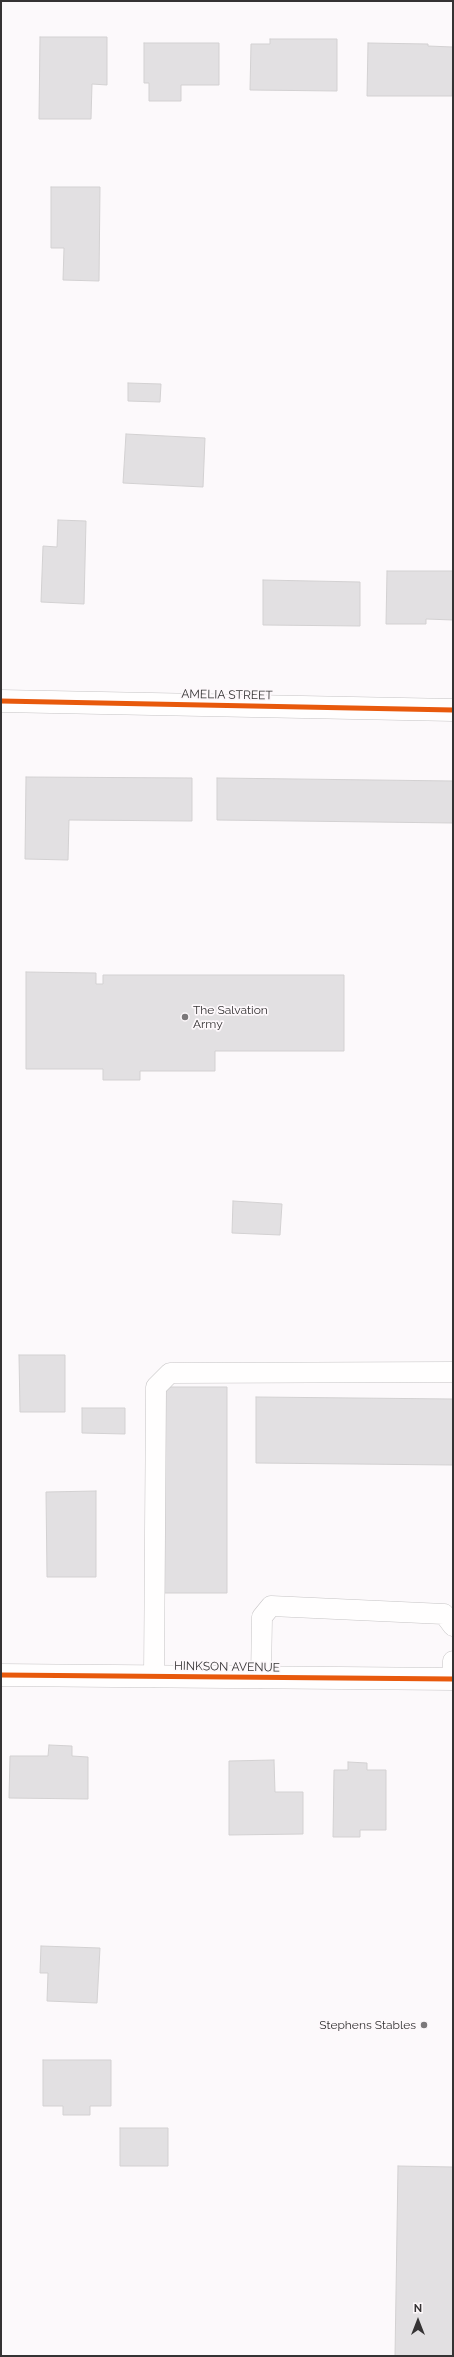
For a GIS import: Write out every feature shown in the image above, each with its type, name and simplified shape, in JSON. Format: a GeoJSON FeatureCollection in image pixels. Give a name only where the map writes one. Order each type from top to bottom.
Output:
{"type":"FeatureCollection","features":[{"type":"Feature","properties":{"kind":"street","name":"AMELIA STREET"},"geometry":{"type":"LineString","coordinates":[[1,701],[453,710]]}},
{"type":"Feature","properties":{"kind":"street","name":"HINKSON AVENUE"},"geometry":{"type":"LineString","coordinates":[[1,1675],[261,1678],[453,1673]]}},
{"type":"Feature","properties":{"kind":"lane"},"geometry":{"type":"LineString","coordinates":[[154,1677],[156,1387],[170,1373],[453,1372]]}},
{"type":"Feature","properties":{"kind":"lane"},"geometry":{"type":"LineString","coordinates":[[261,1678],[262,1617],[271,1606],[444,1614],[453,1626]]}},
{"type":"Feature","properties":{"kind":"building"},"geometry":{"type":"Polygon","coordinates":[[[40,37],[107,37],[107,85],[92,84],[91,119],[39,119],[40,37]]]}},
{"type":"Feature","properties":{"kind":"building"},"geometry":{"type":"Polygon","coordinates":[[[270,39],[337,39],[337,91],[250,90],[251,44],[270,44],[270,39]]]}},
{"type":"Feature","properties":{"kind":"building"},"geometry":{"type":"Polygon","coordinates":[[[144,43],[219,43],[219,85],[181,85],[181,101],[149,101],[149,83],[144,83],[144,43]]]}},
{"type":"Feature","properties":{"kind":"building"},"geometry":{"type":"Polygon","coordinates":[[[368,43],[428,44],[428,46],[453,47],[452,96],[367,96],[368,43]]]}},
{"type":"Feature","properties":{"kind":"building"},"geometry":{"type":"Polygon","coordinates":[[[51,187],[100,187],[99,281],[63,280],[64,248],[51,248],[51,187]]]}},
{"type":"Feature","properties":{"kind":"building"},"geometry":{"type":"Polygon","coordinates":[[[128,383],[161,384],[160,402],[128,401],[128,383]]]}},
{"type":"Feature","properties":{"kind":"building"},"geometry":{"type":"Polygon","coordinates":[[[126,434],[205,438],[203,487],[123,483],[126,434]]]}},
{"type":"Feature","properties":{"kind":"building"},"geometry":{"type":"Polygon","coordinates":[[[58,520],[86,521],[84,604],[41,602],[43,546],[57,547],[58,520]]]}},
{"type":"Feature","properties":{"kind":"building"},"geometry":{"type":"Polygon","coordinates":[[[387,571],[453,571],[453,620],[426,619],[426,624],[386,624],[387,571]]]}},
{"type":"Feature","properties":{"kind":"building"},"geometry":{"type":"Polygon","coordinates":[[[263,580],[360,582],[360,626],[263,625],[263,580]]]}},
{"type":"Feature","properties":{"kind":"building"},"geometry":{"type":"Polygon","coordinates":[[[26,777],[192,778],[192,821],[69,820],[68,860],[25,859],[26,777]]]}},
{"type":"Feature","properties":{"kind":"building"},"geometry":{"type":"Polygon","coordinates":[[[217,778],[453,781],[453,823],[217,820],[217,778]]]}},
{"type":"Feature","properties":{"kind":"building","name":"The Salvation Army"},"geometry":{"type":"Polygon","coordinates":[[[26,972],[96,973],[96,984],[103,984],[103,975],[344,975],[344,1051],[215,1051],[215,1071],[140,1071],[140,1080],[103,1080],[103,1069],[26,1069],[26,972]]]}},
{"type":"Feature","properties":{"kind":"building"},"geometry":{"type":"Polygon","coordinates":[[[233,1201],[282,1204],[280,1235],[232,1233],[233,1201]]]}},
{"type":"Feature","properties":{"kind":"building"},"geometry":{"type":"Polygon","coordinates":[[[19,1355],[65,1355],[65,1412],[20,1412],[19,1355]]]}},
{"type":"Feature","properties":{"kind":"building"},"geometry":{"type":"Polygon","coordinates":[[[161,1387],[227,1387],[227,1593],[161,1593],[161,1387]]]}},
{"type":"Feature","properties":{"kind":"building"},"geometry":{"type":"Polygon","coordinates":[[[256,1397],[453,1399],[453,1465],[256,1463],[256,1397]]]}},
{"type":"Feature","properties":{"kind":"building"},"geometry":{"type":"Polygon","coordinates":[[[82,1408],[125,1408],[125,1434],[82,1433],[82,1408]]]}},
{"type":"Feature","properties":{"kind":"building"},"geometry":{"type":"Polygon","coordinates":[[[96,1491],[96,1577],[47,1577],[46,1492],[96,1491]]]}},
{"type":"Feature","properties":{"kind":"building"},"geometry":{"type":"Polygon","coordinates":[[[49,1745],[72,1746],[72,1756],[88,1757],[88,1799],[9,1798],[10,1756],[48,1756],[49,1745]]]}},
{"type":"Feature","properties":{"kind":"building"},"geometry":{"type":"Polygon","coordinates":[[[274,1760],[275,1792],[303,1792],[303,1834],[229,1835],[229,1761],[274,1760]]]}},
{"type":"Feature","properties":{"kind":"building"},"geometry":{"type":"Polygon","coordinates":[[[348,1762],[367,1763],[367,1770],[386,1770],[386,1830],[360,1830],[360,1837],[333,1837],[334,1770],[348,1770],[348,1762]]]}},
{"type":"Feature","properties":{"kind":"building"},"geometry":{"type":"Polygon","coordinates":[[[41,1946],[100,1948],[97,2003],[47,2001],[48,1973],[40,1973],[41,1946]]]}},
{"type":"Feature","properties":{"kind":"building"},"geometry":{"type":"Polygon","coordinates":[[[43,2060],[111,2060],[111,2106],[90,2106],[90,2115],[63,2115],[63,2106],[43,2106],[43,2060]]]}},
{"type":"Feature","properties":{"kind":"building"},"geometry":{"type":"Polygon","coordinates":[[[120,2128],[168,2128],[168,2166],[120,2166],[120,2128]]]}},
{"type":"Feature","properties":{"kind":"building"},"geometry":{"type":"Polygon","coordinates":[[[398,2166],[453,2167],[453,2356],[395,2356],[398,2166]]]}},
{"type":"Feature","properties":{"kind":"cycle path"},"geometry":{"type":"LineString","coordinates":[[1,701],[453,710]]}},
{"type":"Feature","properties":{"kind":"cycle path"},"geometry":{"type":"LineString","coordinates":[[1,1675],[453,1679]]}},
{"type":"Feature","properties":{"kind":"place","name":"The Salvation Army"},"geometry":{"type":"Point","coordinates":[185,1017]}},
{"type":"Feature","properties":{"kind":"place","name":"Stephens Stables"},"geometry":{"type":"Point","coordinates":[424,2025]}}]}
